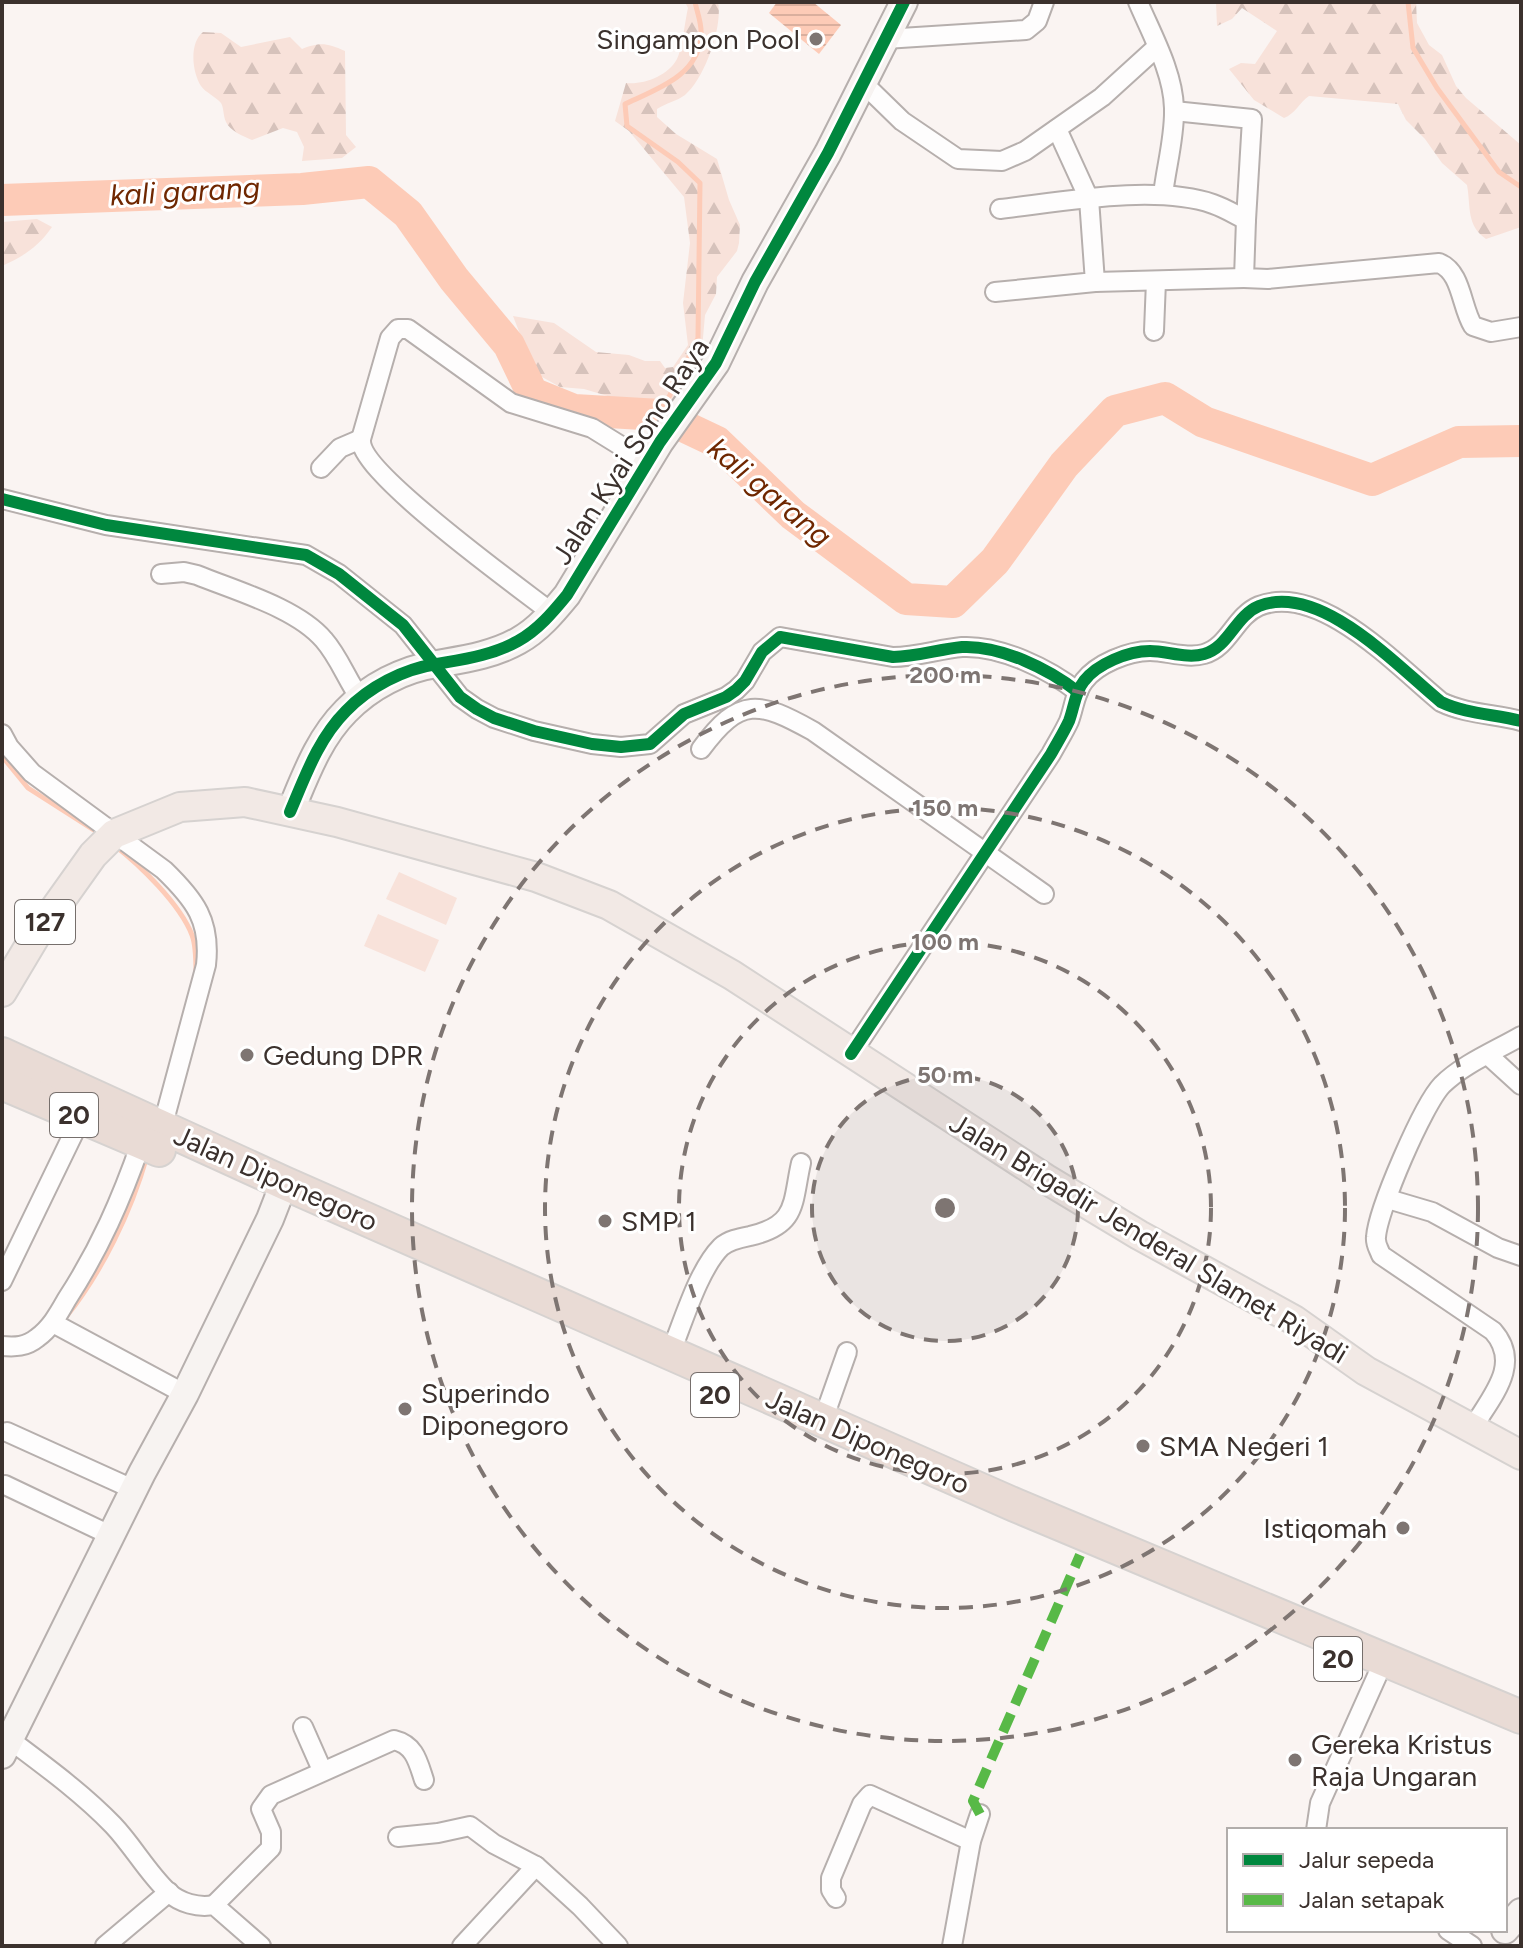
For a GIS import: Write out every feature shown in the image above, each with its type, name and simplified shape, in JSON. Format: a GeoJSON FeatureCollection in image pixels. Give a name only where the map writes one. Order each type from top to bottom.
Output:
{"type":"FeatureCollection","features":[{"type":"Feature","properties":{"kind":"highway","name":"Jalan Diponegoro"},"geometry":{"type":"LineString","coordinates":[[2,1054],[159,1137],[556,1314],[647,1362],[875,1469],[1055,1534],[1521,1717]]}},
{"type":"Feature","properties":{"kind":"highway","name":"Jalan Diponegoro"},"geometry":{"type":"LineString","coordinates":[[2,1083],[81,1118],[159,1137]]}},
{"type":"Feature","properties":{"kind":"highway","name":"Jalan Diponegoro"},"geometry":{"type":"LineString","coordinates":[[556,1314],[670,1354],[823,1420],[1055,1534]]}},
{"type":"Feature","properties":{"kind":"highway","name":"Jalan Diponegoro"},"geometry":{"type":"LineString","coordinates":[[1157,1576],[1377,1676],[1521,1736]]}},
{"type":"Feature","properties":{"kind":"main road","name":"Jalan Brigadir Jenderal Slamet Riyadi"},"geometry":{"type":"LineString","coordinates":[[106,842],[180,807],[245,802],[337,822],[536,877],[609,905],[732,975],[851,1054],[1139,1235],[1294,1320],[1366,1371],[1521,1455]]}},
{"type":"Feature","properties":{"kind":"main road","name":"127"},"geometry":{"type":"LineString","coordinates":[[2,992],[36,935],[106,842]]}},
{"type":"Feature","properties":{"kind":"street","name":"Jalan Kyai Sono Raya"},"geometry":{"type":"LineString","coordinates":[[290,812],[322,742],[360,698],[394,678],[435,664],[461,661],[502,649],[521,640],[552,613],[574,583],[647,462],[726,346],[755,282],[864,84],[904,2]]}},
{"type":"Feature","properties":{"kind":"street"},"geometry":{"type":"LineString","coordinates":[[885,39],[1026,30],[1037,21],[1044,2]]}},
{"type":"Feature","properties":{"kind":"street"},"geometry":{"type":"LineString","coordinates":[[1138,2],[1173,94],[1174,111],[1163,195]]}},
{"type":"Feature","properties":{"kind":"street"},"geometry":{"type":"LineString","coordinates":[[864,84],[902,121],[958,159],[1002,161],[1025,151],[1102,97],[1157,47]]}},
{"type":"Feature","properties":{"kind":"street"},"geometry":{"type":"LineString","coordinates":[[1174,111],[1252,119],[1244,278]]}},
{"type":"Feature","properties":{"kind":"street"},"geometry":{"type":"LineString","coordinates":[[1057,129],[1089,199],[1095,282]]}},
{"type":"Feature","properties":{"kind":"street"},"geometry":{"type":"LineString","coordinates":[[1000,209],[1163,195],[1215,204],[1246,220]]}},
{"type":"Feature","properties":{"kind":"street"},"geometry":{"type":"LineString","coordinates":[[995,292],[1095,282],[1268,279],[1439,263],[1452,270],[1473,326],[1491,332],[1521,327]]}},
{"type":"Feature","properties":{"kind":"street"},"geometry":{"type":"LineString","coordinates":[[1154,331],[1156,281]]}},
{"type":"Feature","properties":{"kind":"street"},"geometry":{"type":"LineString","coordinates":[[552,613],[406,497],[366,456],[361,439],[390,338],[403,328],[445,354],[511,403],[592,428],[647,462]]}},
{"type":"Feature","properties":{"kind":"street"},"geometry":{"type":"LineString","coordinates":[[321,468],[340,448],[361,439]]}},
{"type":"Feature","properties":{"kind":"street"},"geometry":{"type":"LineString","coordinates":[[2,499],[60,511],[106,525],[306,555],[339,574],[403,625],[460,697],[494,718],[592,744],[621,747],[650,744],[684,714],[736,690],[762,652],[780,637],[893,657],[980,648],[1030,662],[1056,675],[1078,692]]}},
{"type":"Feature","properties":{"kind":"street"},"geometry":{"type":"LineString","coordinates":[[161,574],[184,572],[197,575],[310,626],[331,649],[360,698]]}},
{"type":"Feature","properties":{"kind":"street"},"geometry":{"type":"LineString","coordinates":[[851,1054],[1051,754],[1070,719],[1084,681],[1114,660],[1147,651],[1199,655],[1212,652],[1250,611],[1261,605],[1292,602],[1310,605],[1341,620],[1441,702],[1457,710],[1521,721]]}},
{"type":"Feature","properties":{"kind":"street"},"geometry":{"type":"LineString","coordinates":[[701,749],[717,727],[744,709],[775,712],[813,731],[1044,894]]}},
{"type":"Feature","properties":{"kind":"street"},"geometry":{"type":"LineString","coordinates":[[2,734],[32,773],[106,842],[164,870],[183,888],[194,903],[206,930],[206,965],[159,1137],[121,1201],[106,1235],[53,1323],[26,1345],[2,1346]]}},
{"type":"Feature","properties":{"kind":"street"},"geometry":{"type":"LineString","coordinates":[[1472,1429],[1507,1366],[1506,1351],[1493,1331],[1381,1255],[1376,1237],[1388,1199],[1428,1103],[1444,1084],[1521,1036]]}},
{"type":"Feature","properties":{"kind":"street"},"geometry":{"type":"LineString","coordinates":[[1488,1055],[1521,1085]]}},
{"type":"Feature","properties":{"kind":"street"},"geometry":{"type":"LineString","coordinates":[[2,1281],[81,1118]]}},
{"type":"Feature","properties":{"kind":"street"},"geometry":{"type":"LineString","coordinates":[[670,1354],[704,1274],[720,1248],[729,1241],[775,1228],[790,1213],[797,1196],[801,1163]]}},
{"type":"Feature","properties":{"kind":"street"},"geometry":{"type":"LineString","coordinates":[[281,1193],[185,1394],[6,1747],[78,1791],[169,1892],[186,1903],[203,1907],[214,1905],[271,1848],[271,1832],[261,1809],[266,1799],[277,1791],[394,1740],[404,1742],[414,1752],[424,1780]]}},
{"type":"Feature","properties":{"kind":"street"},"geometry":{"type":"LineString","coordinates":[[1388,1199],[1432,1212],[1498,1248],[1521,1256]]}},
{"type":"Feature","properties":{"kind":"street"},"geometry":{"type":"LineString","coordinates":[[53,1323],[185,1394]]}},
{"type":"Feature","properties":{"kind":"street"},"geometry":{"type":"LineString","coordinates":[[823,1420],[847,1352]]}},
{"type":"Feature","properties":{"kind":"street"},"geometry":{"type":"LineString","coordinates":[[7,1432],[135,1490]]}},
{"type":"Feature","properties":{"kind":"street"},"geometry":{"type":"LineString","coordinates":[[5,1485],[112,1536]]}},
{"type":"Feature","properties":{"kind":"street"},"geometry":{"type":"LineString","coordinates":[[1316,1828],[1320,1803],[1377,1676]]}},
{"type":"Feature","properties":{"kind":"street"},"geometry":{"type":"LineString","coordinates":[[303,1727],[322,1770]]}},
{"type":"Feature","properties":{"kind":"street"},"geometry":{"type":"LineString","coordinates":[[836,1898],[831,1890],[831,1878],[868,1796],[873,1795],[971,1841]]}},
{"type":"Feature","properties":{"kind":"street"},"geometry":{"type":"LineString","coordinates":[[952,1946],[971,1841],[980,1814]]}},
{"type":"Feature","properties":{"kind":"street"},"geometry":{"type":"LineString","coordinates":[[398,1837],[470,1826],[494,1844],[536,1866],[618,1946]]}},
{"type":"Feature","properties":{"kind":"street"},"geometry":{"type":"LineString","coordinates":[[462,1946],[536,1866]]}},
{"type":"Feature","properties":{"kind":"street"},"geometry":{"type":"LineString","coordinates":[[105,1946],[169,1892]]}},
{"type":"Feature","properties":{"kind":"street"},"geometry":{"type":"LineString","coordinates":[[214,1905],[261,1946]]}},
{"type":"Feature","properties":{"kind":"street"},"geometry":{"type":"LineString","coordinates":[[1507,1928],[1521,1912]]}},
{"type":"Feature","properties":{"kind":"street"},"geometry":{"type":"LineString","coordinates":[[1451,1932],[1472,1946]]}},
{"type":"Feature","properties":{"kind":"green space"},"geometry":{"type":"Polygon","coordinates":[[[685,2],[718,2],[715,37],[706,64],[692,87],[682,97],[657,109],[657,117],[676,134],[717,159],[740,225],[739,243],[737,251],[717,277],[716,294],[705,315],[702,349],[707,359],[678,403],[648,408],[584,389],[560,387],[535,373],[513,316],[554,323],[596,352],[660,361],[665,368],[673,367],[688,345],[683,303],[690,243],[684,197],[629,131],[615,121],[626,83],[654,78],[668,70],[677,59],[688,8],[685,2]]]}},
{"type":"Feature","properties":{"kind":"green space"},"geometry":{"type":"Polygon","coordinates":[[[1216,2],[1416,2],[1417,23],[1429,45],[1442,55],[1456,86],[1521,145],[1521,227],[1486,239],[1480,234],[1470,215],[1467,185],[1442,163],[1406,120],[1398,104],[1309,96],[1284,118],[1254,100],[1229,69],[1241,63],[1255,64],[1277,31],[1242,8],[1232,19],[1217,26],[1216,2]]]}},
{"type":"Feature","properties":{"kind":"green space"},"geometry":{"type":"Polygon","coordinates":[[[203,32],[221,33],[241,47],[290,37],[302,49],[324,44],[345,51],[346,135],[356,147],[342,158],[302,161],[304,147],[297,132],[283,128],[252,140],[234,131],[226,122],[221,103],[198,80],[193,58],[196,43],[203,32]]]}},
{"type":"Feature","properties":{"kind":"green space"},"geometry":{"type":"Polygon","coordinates":[[[37,219],[52,227],[30,250],[2,266],[2,222],[37,219]]]}},
{"type":"Feature","properties":{"kind":"green space"},"geometry":{"type":"Polygon","coordinates":[[[399,872],[457,898],[446,925],[386,899],[399,872]]]}},
{"type":"Feature","properties":{"kind":"green space"},"geometry":{"type":"Polygon","coordinates":[[[378,914],[439,940],[425,972],[364,946],[378,914]]]}},
{"type":"Feature","properties":{"kind":"shaded area","name":"Singampon Pool"},"geometry":{"type":"Polygon","coordinates":[[[777,2],[813,2],[841,25],[819,54],[769,13],[777,2]]]}},
{"type":"Feature","properties":{"kind":"waterway"},"geometry":{"type":"LineString","coordinates":[[660,415],[698,338],[700,183],[678,162],[627,126],[625,104],[675,79],[693,60],[701,34],[695,2]]}},
{"type":"Feature","properties":{"kind":"waterway"},"geometry":{"type":"LineString","coordinates":[[1408,2],[1413,48],[1437,88],[1499,172],[1521,187]]}},
{"type":"Feature","properties":{"kind":"waterway","name":"kali garang"},"geometry":{"type":"LineString","coordinates":[[2,200],[302,189],[369,182],[408,214],[454,279],[509,345],[532,393],[574,410],[660,415],[717,442],[793,515],[906,599],[953,602],[995,561],[1064,465],[1115,411],[1165,398],[1204,422],[1372,480],[1459,442],[1521,441]]}},
{"type":"Feature","properties":{"kind":"waterway"},"geometry":{"type":"LineString","coordinates":[[2,756],[28,788],[100,834]]}},
{"type":"Feature","properties":{"kind":"waterway"},"geometry":{"type":"LineString","coordinates":[[114,845],[147,874],[186,923],[193,939],[196,973]]}},
{"type":"Feature","properties":{"kind":"waterway"},"geometry":{"type":"LineString","coordinates":[[66,1317],[92,1281],[114,1241],[147,1156]]}},
{"type":"Feature","properties":{"kind":"marked path"},"geometry":{"type":"LineString","coordinates":[[980,1814],[973,1801],[1080,1555]]}},
{"type":"Feature","properties":{"kind":"cycle path"},"geometry":{"type":"LineString","coordinates":[[290,812],[313,759],[328,734],[346,711],[365,694],[387,680],[412,670],[479,656],[508,646],[539,626],[567,595],[660,442],[716,363],[755,282],[828,153],[904,2]]}},
{"type":"Feature","properties":{"kind":"cycle path"},"geometry":{"type":"LineString","coordinates":[[2,499],[106,525],[306,555],[339,574],[403,625],[460,697],[477,709],[534,731],[592,744],[621,747],[650,744],[684,714],[736,690],[762,652],[780,637],[893,657],[977,647],[1008,654],[1039,667],[1078,692]]}},
{"type":"Feature","properties":{"kind":"cycle path"},"geometry":{"type":"LineString","coordinates":[[851,1054],[1051,754],[1069,721],[1081,685],[1097,669],[1114,660],[1132,653],[1150,651],[1191,656],[1204,654],[1220,645],[1251,611],[1259,606],[1283,602],[1307,606],[1332,616],[1380,649],[1441,702],[1521,721]]}},
{"type":"Feature","properties":{"kind":"place","name":"Singampon Pool"},"geometry":{"type":"Point","coordinates":[816,39]}},
{"type":"Feature","properties":{"kind":"place","name":"Gedung DPR"},"geometry":{"type":"Point","coordinates":[247,1055]}},
{"type":"Feature","properties":{"kind":"place","name":"SMP 1"},"geometry":{"type":"Point","coordinates":[605,1221]}},
{"type":"Feature","properties":{"kind":"place","name":"Superindo Diponegoro"},"geometry":{"type":"Point","coordinates":[405,1409]}},
{"type":"Feature","properties":{"kind":"place","name":"SMA Negeri 1"},"geometry":{"type":"Point","coordinates":[1143,1446]}},
{"type":"Feature","properties":{"kind":"place","name":"Istiqomah"},"geometry":{"type":"Point","coordinates":[1403,1528]}},
{"type":"Feature","properties":{"kind":"place","name":"Gereka Kristus Raja Ungaran"},"geometry":{"type":"Point","coordinates":[1295,1760]}}]}
